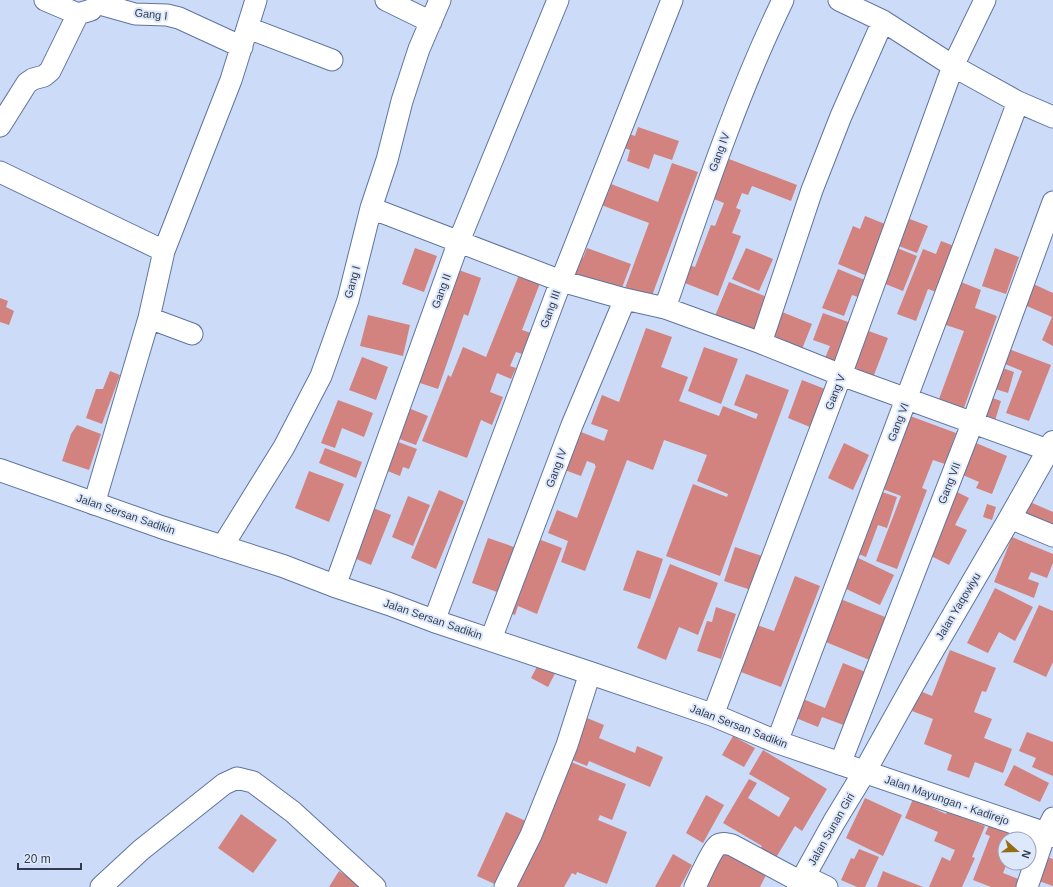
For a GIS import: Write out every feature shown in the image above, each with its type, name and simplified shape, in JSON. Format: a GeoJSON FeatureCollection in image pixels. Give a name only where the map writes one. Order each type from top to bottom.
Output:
{"type":"FeatureCollection","features":[{"type":"Feature","properties":{"kind":"main road","name":"Jalan Yaqowiyu"},"geometry":{"type":"LineString","coordinates":[[864,772],[1050,446]]}},
{"type":"Feature","properties":{"kind":"main road","name":"Jalan Sersan Sadikin"},"geometry":{"type":"LineString","coordinates":[[0,470],[94,504],[283,566],[434,621],[713,715],[777,742],[864,772]]}},
{"type":"Feature","properties":{"kind":"main road","name":"Jalan Mayungan - Kadirejo"},"geometry":{"type":"LineString","coordinates":[[864,772],[1050,829]]}},
{"type":"Feature","properties":{"kind":"main road","name":"Jalan Sunan Giri"},"geometry":{"type":"LineString","coordinates":[[801,882],[864,772]]}},
{"type":"Feature","properties":{"kind":"street"},"geometry":{"type":"LineString","coordinates":[[45,0],[78,14]]}},
{"type":"Feature","properties":{"kind":"street"},"geometry":{"type":"LineString","coordinates":[[94,504],[149,318],[164,251],[231,80],[256,0]]}},
{"type":"Feature","properties":{"kind":"street"},"geometry":{"type":"LineString","coordinates":[[386,0],[431,22]]}},
{"type":"Feature","properties":{"kind":"street","name":"Gang I"},"geometry":{"type":"LineString","coordinates":[[222,547],[284,447],[321,376],[348,300],[371,208],[387,160],[402,101],[419,49],[440,0]]}},
{"type":"Feature","properties":{"kind":"street","name":"Gang II"},"geometry":{"type":"LineString","coordinates":[[335,586],[459,241],[558,0]]}},
{"type":"Feature","properties":{"kind":"street","name":"Gang III"},"geometry":{"type":"LineString","coordinates":[[434,621],[561,281],[672,0]]}},
{"type":"Feature","properties":{"kind":"street","name":"Gang IV"},"geometry":{"type":"LineString","coordinates":[[666,308],[721,145],[767,34],[783,0]]}},
{"type":"Feature","properties":{"kind":"street"},"geometry":{"type":"LineString","coordinates":[[838,0],[883,21],[953,66],[1018,102],[1053,117]]}},
{"type":"Feature","properties":{"kind":"street","name":"Gang V"},"geometry":{"type":"LineString","coordinates":[[713,715],[841,375],[953,66],[985,0]]}},
{"type":"Feature","properties":{"kind":"street"},"geometry":{"type":"LineString","coordinates":[[0,126],[27,83],[33,79],[44,76],[50,71],[78,14],[104,3]]}},
{"type":"Feature","properties":{"kind":"street","name":"Gang I"},"geometry":{"type":"LineString","coordinates":[[104,3],[136,14],[167,15],[332,60]]}},
{"type":"Feature","properties":{"kind":"street"},"geometry":{"type":"LineString","coordinates":[[761,343],[812,190],[841,116],[883,21]]}},
{"type":"Feature","properties":{"kind":"street","name":"Gang VI"},"geometry":{"type":"LineString","coordinates":[[777,742],[1018,102]]}},
{"type":"Feature","properties":{"kind":"street"},"geometry":{"type":"LineString","coordinates":[[0,172],[164,251]]}},
{"type":"Feature","properties":{"kind":"street","name":"Gang VII"},"geometry":{"type":"LineString","coordinates":[[840,764],[972,424],[1053,202]]}},
{"type":"Feature","properties":{"kind":"street"},"geometry":{"type":"LineString","coordinates":[[371,208],[561,281],[625,299],[666,308],[972,424],[1050,446]]}},
{"type":"Feature","properties":{"kind":"street","name":"Gang IV"},"geometry":{"type":"LineString","coordinates":[[491,639],[572,425],[625,299]]}},
{"type":"Feature","properties":{"kind":"street"},"geometry":{"type":"LineString","coordinates":[[149,318],[192,334]]}},
{"type":"Feature","properties":{"kind":"street"},"geometry":{"type":"LineString","coordinates":[[1010,518],[1053,536]]}},
{"type":"Feature","properties":{"kind":"street"},"geometry":{"type":"LineString","coordinates":[[505,887],[531,835],[567,745],[590,673]]}},
{"type":"Feature","properties":{"kind":"street"},"geometry":{"type":"LineString","coordinates":[[100,887],[141,850],[224,784],[237,778],[253,782],[293,812],[375,887]]}},
{"type":"Feature","properties":{"kind":"street"},"geometry":{"type":"LineString","coordinates":[[1027,887],[1050,829]]}},
{"type":"Feature","properties":{"kind":"street"},"geometry":{"type":"LineString","coordinates":[[695,887],[714,850],[717,846],[724,843],[732,845],[801,882],[827,887]]}},
{"type":"Feature","properties":{"kind":"building"},"geometry":{"type":"Polygon","coordinates":[[[638,127],[679,141],[672,160],[654,154],[649,169],[627,161],[630,150],[621,147],[626,133],[635,136],[638,127]]]}},
{"type":"Feature","properties":{"kind":"building"},"geometry":{"type":"Polygon","coordinates":[[[729,159],[797,185],[791,201],[752,186],[748,195],[742,193],[736,208],[741,210],[732,233],[741,236],[718,296],[677,280],[683,263],[695,267],[711,225],[715,226],[724,203],[714,199],[720,183],[716,182],[722,165],[726,166],[729,159]]]}},
{"type":"Feature","properties":{"kind":"building"},"geometry":{"type":"Polygon","coordinates":[[[672,163],[698,172],[650,301],[624,291],[649,223],[596,203],[601,190],[608,193],[611,184],[658,202],[672,163]]]}},
{"type":"Feature","properties":{"kind":"building"},"geometry":{"type":"Polygon","coordinates":[[[865,216],[885,224],[867,276],[838,264],[853,226],[860,229],[865,216]]]}},
{"type":"Feature","properties":{"kind":"building"},"geometry":{"type":"Polygon","coordinates":[[[902,216],[928,226],[917,253],[891,243],[902,216]]]}},
{"type":"Feature","properties":{"kind":"building"},"geometry":{"type":"Polygon","coordinates":[[[941,241],[954,246],[936,292],[928,289],[916,321],[897,314],[923,249],[936,254],[941,241]]]}},
{"type":"Feature","properties":{"kind":"building"},"geometry":{"type":"Polygon","coordinates":[[[892,246],[917,256],[903,291],[878,281],[892,246]]]}},
{"type":"Feature","properties":{"kind":"building"},"geometry":{"type":"Polygon","coordinates":[[[415,248],[437,256],[424,292],[402,284],[415,248]]]}},
{"type":"Feature","properties":{"kind":"building"},"geometry":{"type":"Polygon","coordinates":[[[587,248],[631,264],[620,293],[571,273],[577,256],[583,258],[587,248]]]}},
{"type":"Feature","properties":{"kind":"building"},"geometry":{"type":"Polygon","coordinates":[[[746,248],[773,259],[759,291],[732,279],[746,248]]]}},
{"type":"Feature","properties":{"kind":"building"},"geometry":{"type":"Polygon","coordinates":[[[995,248],[1019,257],[1006,294],[982,286],[995,248]]]}},
{"type":"Feature","properties":{"kind":"building"},"geometry":{"type":"Polygon","coordinates":[[[456,269],[481,278],[468,316],[464,314],[438,389],[417,382],[456,269]]]}},
{"type":"Feature","properties":{"kind":"building"},"geometry":{"type":"Polygon","coordinates":[[[838,269],[865,280],[858,297],[852,295],[844,316],[822,308],[838,269]]]}},
{"type":"Feature","properties":{"kind":"building"},"geometry":{"type":"Polygon","coordinates":[[[521,270],[542,278],[522,330],[531,333],[522,354],[516,352],[510,366],[516,368],[511,379],[497,373],[490,392],[503,397],[492,425],[481,420],[467,458],[422,441],[448,375],[451,377],[463,347],[486,357],[521,270]]]}},
{"type":"Feature","properties":{"kind":"building"},"geometry":{"type":"Polygon","coordinates":[[[956,280],[981,290],[975,308],[997,316],[961,416],[936,407],[964,331],[940,323],[956,280]]]}},
{"type":"Feature","properties":{"kind":"building"},"geometry":{"type":"Polygon","coordinates":[[[729,282],[767,297],[753,332],[715,316],[729,282]]]}},
{"type":"Feature","properties":{"kind":"building"},"geometry":{"type":"Polygon","coordinates":[[[1029,282],[1053,293],[1053,346],[1042,340],[1052,317],[1020,303],[1029,282]]]}},
{"type":"Feature","properties":{"kind":"building"},"geometry":{"type":"Polygon","coordinates":[[[0,298],[8,301],[6,307],[14,311],[9,325],[0,322],[0,298]]]}},
{"type":"Feature","properties":{"kind":"building"},"geometry":{"type":"Polygon","coordinates":[[[777,310],[812,324],[800,354],[766,341],[777,310]]]}},
{"type":"Feature","properties":{"kind":"building"},"geometry":{"type":"Polygon","coordinates":[[[823,313],[851,323],[836,362],[825,358],[830,346],[813,340],[823,313]]]}},
{"type":"Feature","properties":{"kind":"building"},"geometry":{"type":"Polygon","coordinates":[[[368,315],[410,325],[403,356],[360,346],[368,315]]]}},
{"type":"Feature","properties":{"kind":"building"},"geometry":{"type":"Polygon","coordinates":[[[646,328],[672,337],[661,367],[688,377],[679,401],[719,416],[723,406],[756,419],[758,414],[734,405],[746,374],[789,390],[720,576],[666,556],[693,484],[727,497],[728,494],[697,481],[707,455],[664,440],[653,470],[627,460],[585,571],[561,562],[568,541],[548,533],[557,510],[577,518],[596,466],[595,464],[587,461],[581,476],[562,469],[576,430],[604,441],[608,430],[591,424],[602,395],[619,402],[646,328]]]}},
{"type":"Feature","properties":{"kind":"building"},"geometry":{"type":"Polygon","coordinates":[[[863,329],[888,338],[871,383],[846,373],[863,329]]]}},
{"type":"Feature","properties":{"kind":"building"},"geometry":{"type":"Polygon","coordinates":[[[704,347],[738,359],[721,404],[688,391],[704,347]]]}},
{"type":"Feature","properties":{"kind":"building"},"geometry":{"type":"Polygon","coordinates":[[[1006,348],[1051,365],[1029,421],[1006,413],[1022,371],[1000,362],[1006,348]]]}},
{"type":"Feature","properties":{"kind":"building"},"geometry":{"type":"Polygon","coordinates":[[[362,357],[388,367],[376,400],[349,390],[362,357]]]}},
{"type":"Feature","properties":{"kind":"building"},"geometry":{"type":"Polygon","coordinates":[[[997,366],[1014,372],[1008,393],[989,387],[997,366]]]}},
{"type":"Feature","properties":{"kind":"building"},"geometry":{"type":"Polygon","coordinates":[[[110,371],[120,375],[102,424],[86,418],[96,389],[103,389],[110,371]]]}},
{"type":"Feature","properties":{"kind":"building"},"geometry":{"type":"Polygon","coordinates":[[[802,380],[825,389],[810,427],[788,418],[802,380]]]}},
{"type":"Feature","properties":{"kind":"building"},"geometry":{"type":"Polygon","coordinates":[[[984,395],[1001,401],[993,427],[975,422],[984,395]]]}},
{"type":"Feature","properties":{"kind":"building"},"geometry":{"type":"Polygon","coordinates":[[[338,400],[373,413],[364,437],[342,428],[335,448],[321,443],[338,400]]]}},
{"type":"Feature","properties":{"kind":"building"},"geometry":{"type":"Polygon","coordinates":[[[406,407],[428,416],[416,445],[394,437],[406,407]]]}},
{"type":"Feature","properties":{"kind":"building"},"geometry":{"type":"Polygon","coordinates":[[[902,413],[956,433],[945,464],[933,460],[922,488],[927,490],[897,569],[876,561],[901,496],[875,486],[902,413]]]}},
{"type":"Feature","properties":{"kind":"building"},"geometry":{"type":"Polygon","coordinates":[[[77,425],[101,434],[89,470],[62,461],[71,434],[77,425]]]}},
{"type":"Feature","properties":{"kind":"building"},"geometry":{"type":"Polygon","coordinates":[[[393,440],[417,449],[409,469],[403,467],[400,476],[385,470],[393,440]]]}},
{"type":"Feature","properties":{"kind":"building"},"geometry":{"type":"Polygon","coordinates":[[[969,440],[1007,456],[992,494],[976,488],[979,482],[956,472],[969,440]]]}},
{"type":"Feature","properties":{"kind":"building"},"geometry":{"type":"Polygon","coordinates":[[[844,443],[869,455],[853,490],[828,478],[844,443]]]}},
{"type":"Feature","properties":{"kind":"building"},"geometry":{"type":"Polygon","coordinates":[[[325,448],[362,462],[356,478],[319,463],[325,448]]]}},
{"type":"Feature","properties":{"kind":"building"},"geometry":{"type":"Polygon","coordinates":[[[309,471],[344,484],[329,522],[295,508],[309,471]]]}},
{"type":"Feature","properties":{"kind":"building"},"geometry":{"type":"Polygon","coordinates":[[[873,489],[897,497],[887,528],[878,525],[866,557],[851,551],[873,489]]]}},
{"type":"Feature","properties":{"kind":"building"},"geometry":{"type":"Polygon","coordinates":[[[439,490],[464,501],[436,569],[411,558],[439,490]]]}},
{"type":"Feature","properties":{"kind":"building"},"geometry":{"type":"Polygon","coordinates":[[[953,490],[969,498],[955,525],[967,530],[949,565],[923,552],[953,490]]]}},
{"type":"Feature","properties":{"kind":"building"},"geometry":{"type":"Polygon","coordinates":[[[408,496],[430,505],[413,546],[392,537],[408,496]]]}},
{"type":"Feature","properties":{"kind":"building"},"geometry":{"type":"Polygon","coordinates":[[[1030,502],[1053,512],[1053,533],[1022,520],[1030,502]]]}},
{"type":"Feature","properties":{"kind":"building"},"geometry":{"type":"Polygon","coordinates":[[[987,504],[996,507],[992,520],[983,517],[987,504]]]}},
{"type":"Feature","properties":{"kind":"building"},"geometry":{"type":"Polygon","coordinates":[[[368,506],[391,515],[371,565],[349,556],[368,506]]]}},
{"type":"Feature","properties":{"kind":"building"},"geometry":{"type":"Polygon","coordinates":[[[533,537],[562,548],[537,614],[518,606],[515,615],[505,611],[533,537]]]}},
{"type":"Feature","properties":{"kind":"building"},"geometry":{"type":"Polygon","coordinates":[[[1012,537],[1053,554],[1053,563],[1047,578],[1031,572],[1028,579],[1039,583],[1034,598],[994,582],[1012,537]]]}},
{"type":"Feature","properties":{"kind":"building"},"geometry":{"type":"Polygon","coordinates":[[[488,538],[514,547],[497,592],[472,583],[488,538]]]}},
{"type":"Feature","properties":{"kind":"building"},"geometry":{"type":"Polygon","coordinates":[[[735,547],[762,556],[751,590],[724,581],[735,547]]]}},
{"type":"Feature","properties":{"kind":"building"},"geometry":{"type":"Polygon","coordinates":[[[637,550],[663,559],[650,599],[623,590],[637,550]]]}},
{"type":"Feature","properties":{"kind":"building"},"geometry":{"type":"Polygon","coordinates":[[[854,556],[894,575],[880,605],[840,586],[854,556]]]}},
{"type":"Feature","properties":{"kind":"building"},"geometry":{"type":"Polygon","coordinates":[[[670,564],[718,583],[698,635],[679,627],[666,660],[637,648],[670,564]]]}},
{"type":"Feature","properties":{"kind":"building"},"geometry":{"type":"Polygon","coordinates":[[[795,576],[820,586],[781,687],[733,669],[751,623],[774,631],[795,576]]]}},
{"type":"Feature","properties":{"kind":"building"},"geometry":{"type":"Polygon","coordinates":[[[995,588],[1033,607],[1015,641],[999,632],[988,653],[967,643],[995,588]]]}},
{"type":"Feature","properties":{"kind":"building"},"geometry":{"type":"Polygon","coordinates":[[[838,598],[890,619],[872,661],[821,640],[838,598]]]}},
{"type":"Feature","properties":{"kind":"building"},"geometry":{"type":"Polygon","coordinates":[[[1039,605],[1053,611],[1053,662],[1046,677],[1013,662],[1039,605]]]}},
{"type":"Feature","properties":{"kind":"building"},"geometry":{"type":"Polygon","coordinates":[[[716,607],[736,614],[721,659],[697,651],[707,621],[712,622],[716,607]]]}},
{"type":"Feature","properties":{"kind":"building"},"geometry":{"type":"Polygon","coordinates":[[[950,650],[996,668],[986,692],[982,691],[974,712],[992,719],[984,738],[1012,749],[1003,773],[975,762],[969,778],[947,770],[952,755],[924,744],[933,719],[912,711],[920,691],[932,696],[950,650]]]}},
{"type":"Feature","properties":{"kind":"building"},"geometry":{"type":"Polygon","coordinates":[[[542,657],[559,666],[548,687],[531,678],[542,657]]]}},
{"type":"Feature","properties":{"kind":"building"},"geometry":{"type":"Polygon","coordinates":[[[843,663],[868,673],[846,726],[822,717],[818,727],[791,716],[798,697],[825,708],[843,663]]]}},
{"type":"Feature","properties":{"kind":"building"},"geometry":{"type":"Polygon","coordinates":[[[582,716],[604,725],[599,738],[635,753],[637,746],[663,757],[650,787],[589,761],[587,766],[565,757],[582,716]]]}},
{"type":"Feature","properties":{"kind":"building"},"geometry":{"type":"Polygon","coordinates":[[[1027,732],[1053,742],[1053,776],[1032,767],[1036,758],[1019,751],[1027,732]]]}},
{"type":"Feature","properties":{"kind":"building"},"geometry":{"type":"Polygon","coordinates":[[[733,736],[755,748],[744,767],[722,755],[733,736]]]}},
{"type":"Feature","properties":{"kind":"building"},"geometry":{"type":"Polygon","coordinates":[[[763,750],[827,789],[802,831],[795,826],[774,861],[758,852],[762,846],[723,823],[749,779],[757,783],[748,798],[779,817],[790,798],[749,774],[763,750]]]}},
{"type":"Feature","properties":{"kind":"building"},"geometry":{"type":"Polygon","coordinates":[[[566,760],[626,784],[612,820],[600,815],[598,820],[627,832],[607,884],[577,872],[576,875],[572,873],[564,887],[509,887],[566,760]]]}},
{"type":"Feature","properties":{"kind":"building"},"geometry":{"type":"Polygon","coordinates":[[[1014,765],[1049,783],[1040,802],[1004,785],[1014,765]]]}},
{"type":"Feature","properties":{"kind":"building"},"geometry":{"type":"Polygon","coordinates":[[[706,795],[724,805],[703,843],[686,833],[706,795]]]}},
{"type":"Feature","properties":{"kind":"building"},"geometry":{"type":"Polygon","coordinates":[[[865,798],[902,815],[883,856],[846,838],[865,798]]]}},
{"type":"Feature","properties":{"kind":"building"},"geometry":{"type":"Polygon","coordinates":[[[913,799],[946,814],[947,811],[985,826],[972,857],[975,858],[962,887],[929,887],[942,857],[950,861],[955,850],[934,841],[938,832],[905,818],[913,799]]]}},
{"type":"Feature","properties":{"kind":"building"},"geometry":{"type":"Polygon","coordinates":[[[506,812],[528,822],[499,886],[477,876],[506,812]]]}},
{"type":"Feature","properties":{"kind":"building"},"geometry":{"type":"Polygon","coordinates":[[[241,814],[277,840],[253,873],[218,848],[241,814]]]}},
{"type":"Feature","properties":{"kind":"building"},"geometry":{"type":"Polygon","coordinates":[[[990,823],[1010,831],[997,831],[997,871],[1004,871],[1003,873],[1021,880],[1019,887],[991,887],[973,880],[990,836],[985,834],[990,823]]]}},
{"type":"Feature","properties":{"kind":"building"},"geometry":{"type":"Polygon","coordinates":[[[859,849],[879,857],[865,887],[857,887],[841,880],[851,858],[854,859],[859,849]]]}},
{"type":"Feature","properties":{"kind":"building"},"geometry":{"type":"Polygon","coordinates":[[[725,850],[767,873],[760,887],[705,887],[725,850]]]}},
{"type":"Feature","properties":{"kind":"building"},"geometry":{"type":"Polygon","coordinates":[[[673,854],[692,865],[680,887],[655,887],[673,854]]]}},
{"type":"Feature","properties":{"kind":"building"},"geometry":{"type":"Polygon","coordinates":[[[1044,856],[1053,859],[1053,886],[1036,880],[1044,856]]]}},
{"type":"Feature","properties":{"kind":"building"},"geometry":{"type":"Polygon","coordinates":[[[339,871],[351,879],[353,875],[371,887],[329,887],[339,871]]]}},
{"type":"Feature","properties":{"kind":"building"},"geometry":{"type":"Polygon","coordinates":[[[883,871],[900,878],[923,887],[877,887],[883,871]]]}}]}
